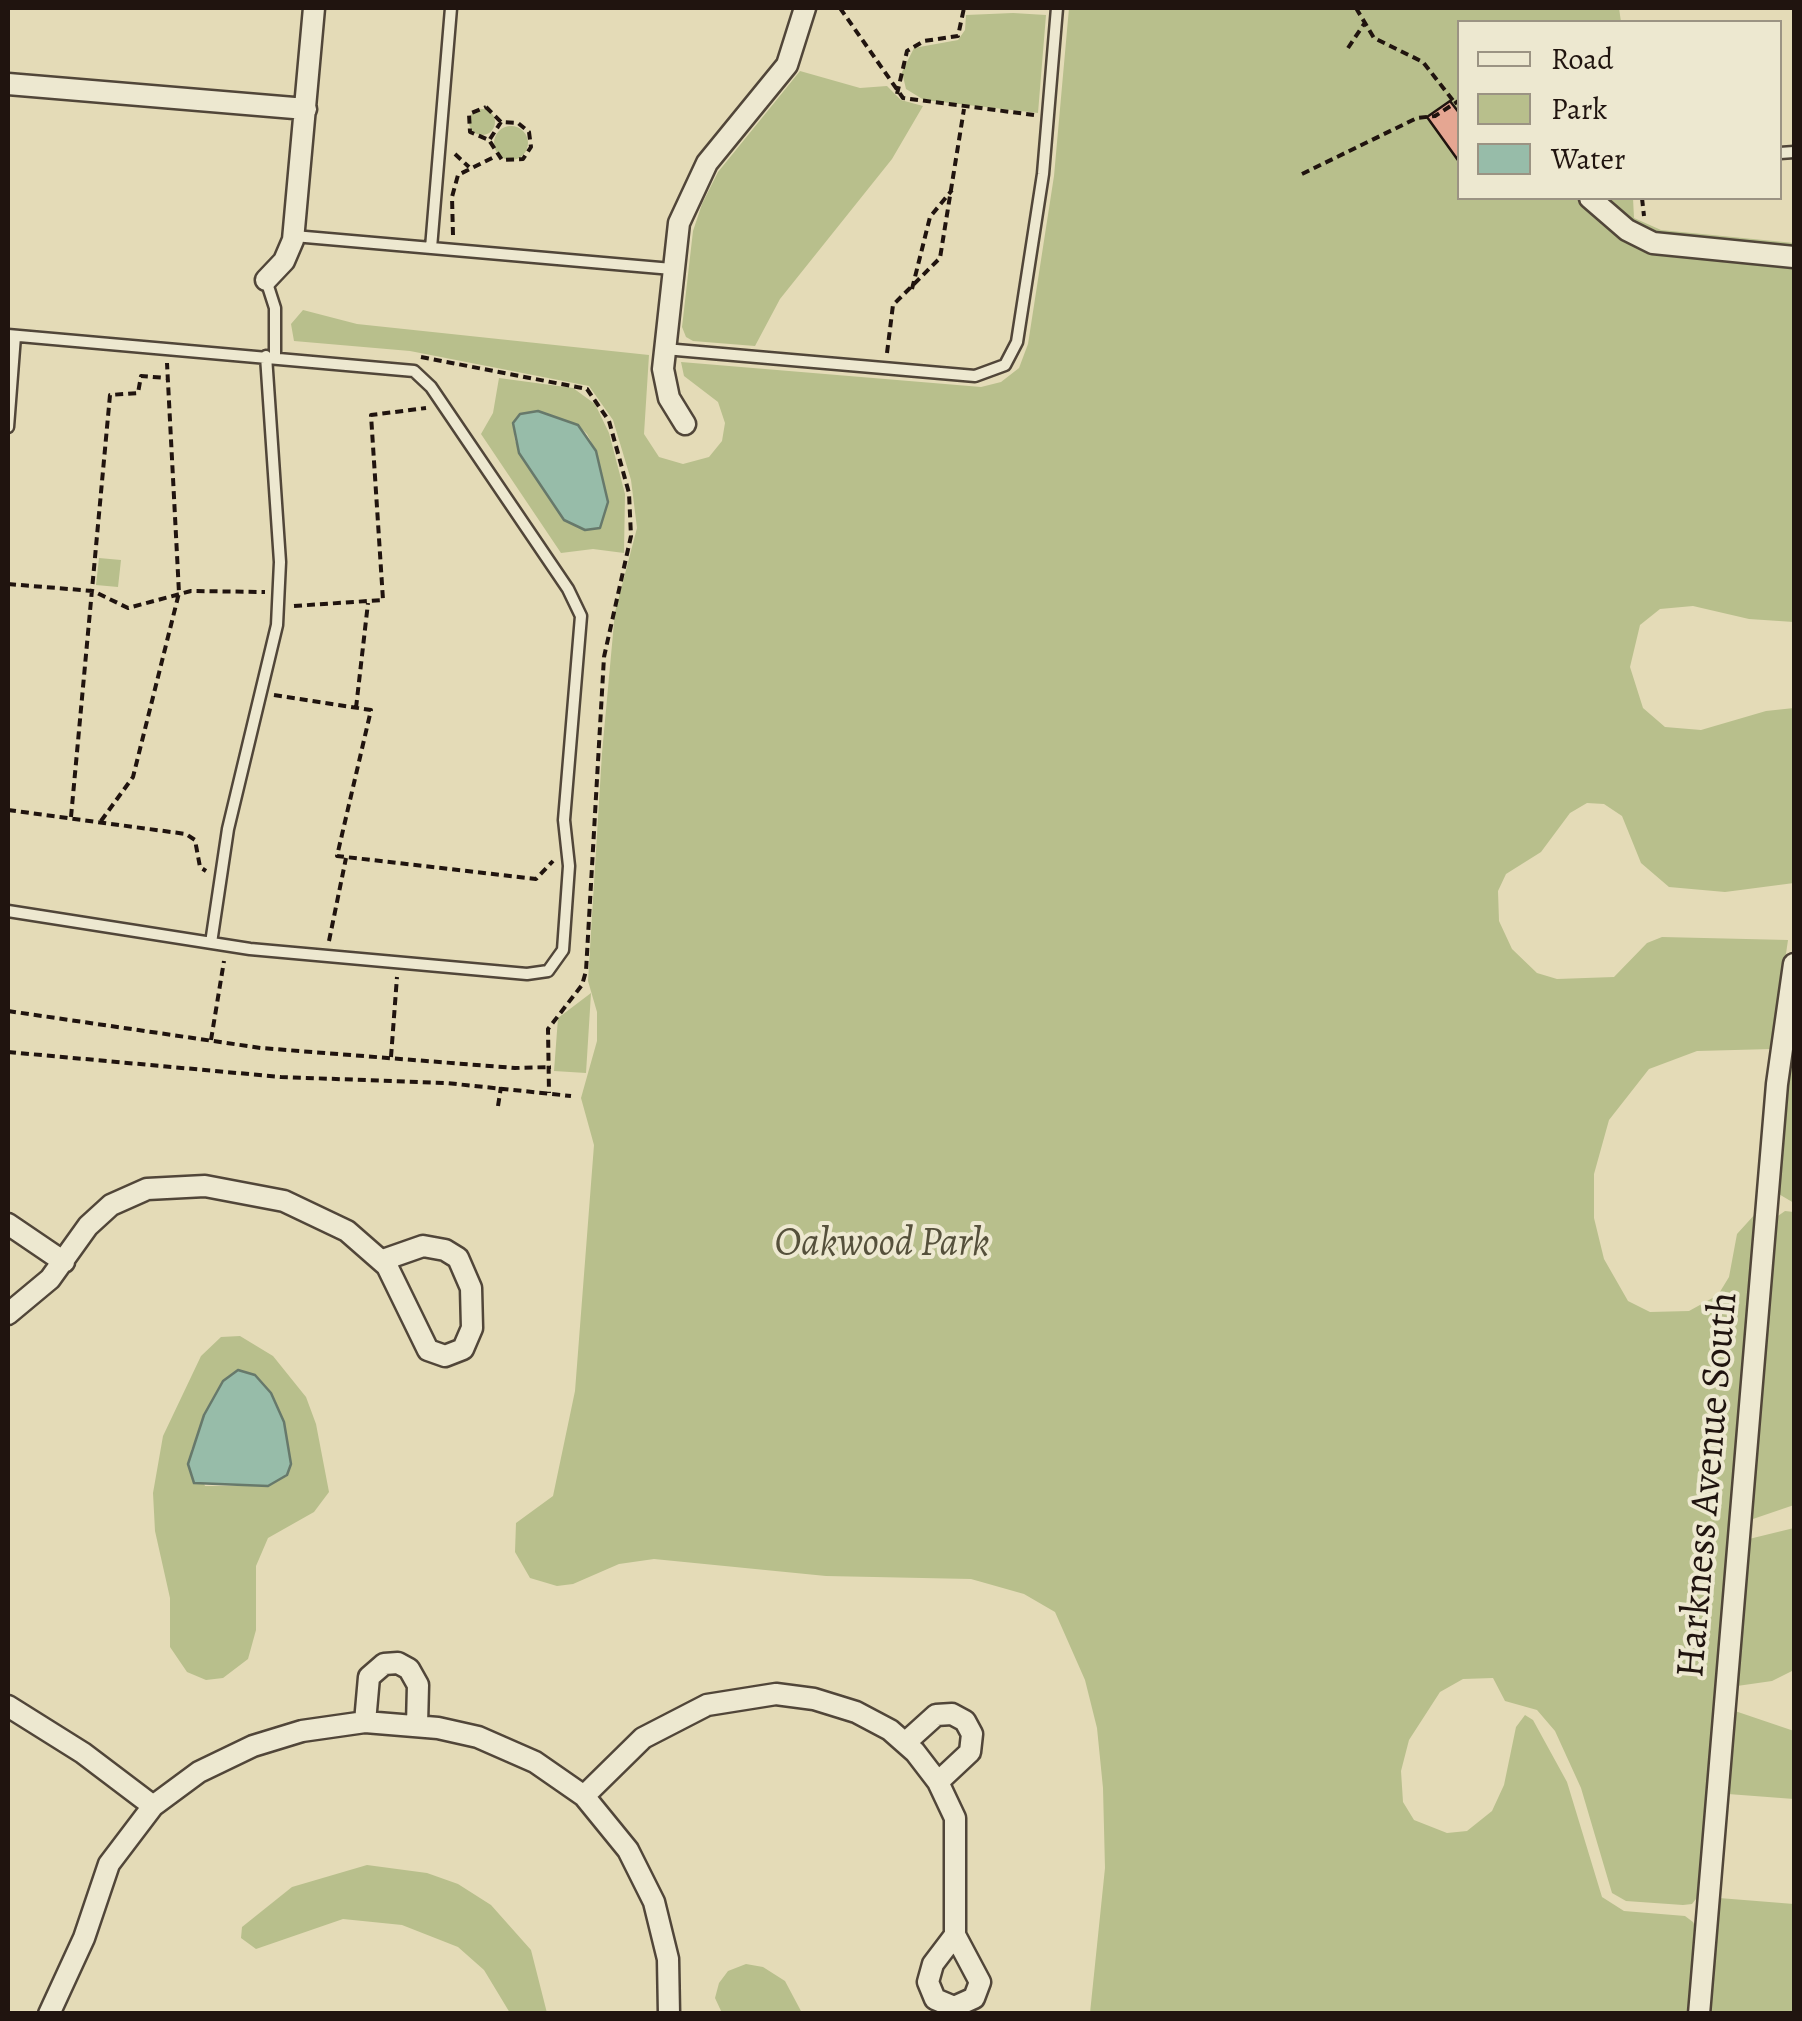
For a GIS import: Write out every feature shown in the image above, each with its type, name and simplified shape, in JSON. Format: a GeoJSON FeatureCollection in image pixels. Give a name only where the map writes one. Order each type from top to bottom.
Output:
{"type":"FeatureCollection","features":[{"type":"Feature","properties":{"kind":"street"},"geometry":{"type":"LineString","coordinates":[[266,280],[284,261],[294,236],[314,8]]}},
{"type":"Feature","properties":{"kind":"street"},"geometry":{"type":"LineString","coordinates":[[685,424],[665,385],[664,348],[679,223],[700,173],[782,73],[799,36],[805,8]]}},
{"type":"Feature","properties":{"kind":"street"},"geometry":{"type":"LineString","coordinates":[[8,84],[306,109]]}},
{"type":"Feature","properties":{"kind":"street"},"geometry":{"type":"LineString","coordinates":[[1592,200],[1627,230],[1653,243],[1794,257]]}},
{"type":"Feature","properties":{"kind":"street","name":"Harkness Avenue South"},"geometry":{"type":"LineString","coordinates":[[1700,2014],[1777,1084],[1794,964]]}},
{"type":"Feature","properties":{"kind":"street"},"geometry":{"type":"LineString","coordinates":[[8,1314],[39,1290],[88,1226],[112,1205],[146,1189],[185,1185],[245,1192],[301,1207],[358,1238],[382,1260],[428,1350],[446,1356],[464,1349],[472,1328],[470,1288],[458,1258],[445,1250],[423,1246],[382,1260]]}},
{"type":"Feature","properties":{"kind":"street"},"geometry":{"type":"LineString","coordinates":[[8,1224],[64,1262]]}},
{"type":"Feature","properties":{"kind":"street"},"geometry":{"type":"LineString","coordinates":[[365,1722],[369,1678],[384,1664],[398,1663],[409,1668],[418,1685],[417,1725]]}},
{"type":"Feature","properties":{"kind":"street"},"geometry":{"type":"LineString","coordinates":[[584,1796],[624,1754],[655,1730],[697,1709],[738,1697],[793,1695],[873,1720],[905,1743],[938,1782],[957,1828],[955,1935]]}},
{"type":"Feature","properties":{"kind":"street"},"geometry":{"type":"LineString","coordinates":[[8,1706],[105,1768],[153,1806]]}},
{"type":"Feature","properties":{"kind":"street"},"geometry":{"type":"LineString","coordinates":[[905,1743],[936,1715],[952,1714],[965,1721],[972,1734],[970,1752],[938,1782]]}},
{"type":"Feature","properties":{"kind":"street"},"geometry":{"type":"LineString","coordinates":[[49,2014],[76,1956],[109,1864],[153,1806],[199,1772],[253,1746],[318,1727],[365,1722],[459,1732],[520,1754],[584,1796],[622,1840],[654,1902],[668,1959],[668,2014]]}},
{"type":"Feature","properties":{"kind":"lane"},"geometry":{"type":"LineString","coordinates":[[431,248],[451,8]]}},
{"type":"Feature","properties":{"kind":"lane"},"geometry":{"type":"LineString","coordinates":[[664,348],[980,376],[996,372],[1009,361],[1020,324],[1058,8]]}},
{"type":"Feature","properties":{"kind":"lane"},"geometry":{"type":"LineString","coordinates":[[294,236],[672,268]]}},
{"type":"Feature","properties":{"kind":"lane"},"geometry":{"type":"LineString","coordinates":[[211,943],[231,816],[264,694],[279,607],[271,357],[275,308],[266,280]]}},
{"type":"Feature","properties":{"kind":"lane"},"geometry":{"type":"LineString","coordinates":[[8,426],[12,336],[410,369],[426,381],[443,404],[580,611],[564,820],[568,856],[563,950],[548,971],[528,974],[226,946],[8,910]]}},
{"type":"Feature","properties":{"kind":"path"},"geometry":{"type":"LineString","coordinates":[[840,8],[897,94],[913,102],[1048,116]]}},
{"type":"Feature","properties":{"kind":"path"},"geometry":{"type":"LineString","coordinates":[[897,94],[907,52],[924,41],[958,36],[964,8]]}},
{"type":"Feature","properties":{"kind":"path"},"geometry":{"type":"LineString","coordinates":[[1302,174],[1457,102],[1423,62],[1379,42],[1356,8]]}},
{"type":"Feature","properties":{"kind":"path"},"geometry":{"type":"LineString","coordinates":[[1348,48],[1364,24]]}},
{"type":"Feature","properties":{"kind":"path"},"geometry":{"type":"LineString","coordinates":[[452,250],[454,187],[458,175],[496,156],[516,162],[531,147],[524,127],[501,122],[486,107],[468,114],[470,132],[489,140],[496,156]]}},
{"type":"Feature","properties":{"kind":"path"},"geometry":{"type":"LineString","coordinates":[[886,368],[891,309],[940,258],[964,109]]}},
{"type":"Feature","properties":{"kind":"path"},"geometry":{"type":"LineString","coordinates":[[489,140],[501,122]]}},
{"type":"Feature","properties":{"kind":"path"},"geometry":{"type":"LineString","coordinates":[[439,152],[458,155],[470,167]]}},
{"type":"Feature","properties":{"kind":"path"},"geometry":{"type":"LineString","coordinates":[[912,289],[930,217],[952,190]]}},
{"type":"Feature","properties":{"kind":"path"},"geometry":{"type":"LineString","coordinates":[[1642,200],[1644,216]]}},
{"type":"Feature","properties":{"kind":"path"},"geometry":{"type":"LineString","coordinates":[[100,821],[133,777],[179,593],[166,378],[168,349]]}},
{"type":"Feature","properties":{"kind":"path"},"geometry":{"type":"LineString","coordinates":[[410,356],[587,389],[605,412],[630,494],[632,536],[604,657],[586,971],[582,985],[548,1029],[548,1093]]}},
{"type":"Feature","properties":{"kind":"path"},"geometry":{"type":"LineString","coordinates":[[71,817],[110,395],[138,392],[141,376],[166,378]]}},
{"type":"Feature","properties":{"kind":"path"},"geometry":{"type":"LineString","coordinates":[[279,607],[382,600],[371,414],[443,404]]}},
{"type":"Feature","properties":{"kind":"path"},"geometry":{"type":"LineString","coordinates":[[8,584],[93,591],[128,608],[179,593],[280,592]]}},
{"type":"Feature","properties":{"kind":"path"},"geometry":{"type":"LineString","coordinates":[[356,708],[368,601]]}},
{"type":"Feature","properties":{"kind":"path"},"geometry":{"type":"LineString","coordinates":[[264,694],[371,710],[337,856],[536,880],[552,862],[568,856]]}},
{"type":"Feature","properties":{"kind":"path"},"geometry":{"type":"LineString","coordinates":[[8,810],[189,835],[197,844],[200,867],[221,874]]}},
{"type":"Feature","properties":{"kind":"path"},"geometry":{"type":"LineString","coordinates":[[327,956],[346,858]]}},
{"type":"Feature","properties":{"kind":"path"},"geometry":{"type":"LineString","coordinates":[[211,1040],[226,946]]}},
{"type":"Feature","properties":{"kind":"path"},"geometry":{"type":"LineString","coordinates":[[391,1057],[398,962]]}},
{"type":"Feature","properties":{"kind":"path"},"geometry":{"type":"LineString","coordinates":[[8,1012],[211,1040],[515,1068],[551,1067]]}},
{"type":"Feature","properties":{"kind":"path"},"geometry":{"type":"LineString","coordinates":[[8,1052],[281,1077],[501,1087],[572,1096]]}},
{"type":"Feature","properties":{"kind":"path"},"geometry":{"type":"LineString","coordinates":[[498,1106],[501,1087]]}},
{"type":"Feature","properties":{"kind":"green space","name":"Oakwood Park"},"geometry":{"type":"Polygon","coordinates":[[[1069,8],[1619,8],[1621,20],[1457,20],[1457,200],[1633,200],[1634,218],[1661,230],[1794,243],[1794,622],[1749,619],[1693,606],[1660,609],[1640,625],[1630,667],[1643,708],[1665,727],[1701,730],[1766,711],[1794,708],[1794,883],[1725,892],[1669,887],[1641,863],[1622,816],[1604,804],[1587,803],[1570,813],[1541,852],[1506,874],[1498,891],[1499,921],[1512,949],[1537,973],[1557,979],[1614,977],[1647,943],[1662,937],[1788,940],[1772,1049],[1697,1051],[1649,1069],[1609,1120],[1594,1174],[1594,1218],[1604,1259],[1628,1301],[1650,1312],[1689,1311],[1718,1295],[1729,1277],[1737,1234],[1756,1213],[1700,1894],[1692,1904],[1683,1905],[1626,1901],[1612,1893],[1581,1788],[1555,1731],[1537,1710],[1505,1701],[1493,1678],[1463,1679],[1440,1692],[1409,1740],[1401,1771],[1403,1802],[1414,1820],[1447,1833],[1467,1831],[1492,1811],[1504,1785],[1516,1727],[1525,1715],[1533,1720],[1567,1782],[1602,1897],[1624,1911],[1685,1916],[1693,1922],[1697,1930],[1689,2013],[1090,2013],[1105,1868],[1103,1788],[1097,1728],[1085,1680],[1055,1612],[1024,1594],[971,1579],[826,1576],[654,1559],[619,1564],[573,1584],[557,1586],[530,1578],[515,1552],[516,1523],[553,1496],[575,1391],[594,1145],[581,1098],[597,1041],[597,1012],[588,981],[602,753],[615,612],[637,528],[631,480],[613,420],[589,386],[410,351],[294,341],[291,324],[303,310],[357,324],[649,355],[644,434],[659,457],[683,464],[709,457],[722,441],[725,423],[718,402],[684,376],[681,362],[981,387],[1001,382],[1019,368],[1028,344],[1054,176],[1069,8]]]}},
{"type":"Feature","properties":{"kind":"green space"},"geometry":{"type":"Polygon","coordinates":[[[966,15],[1046,15],[1038,113],[924,100],[906,89],[902,72],[914,48],[958,40],[965,30],[966,15]]]}},
{"type":"Feature","properties":{"kind":"green space"},"geometry":{"type":"Polygon","coordinates":[[[800,71],[860,88],[887,86],[901,100],[923,106],[892,159],[780,299],[755,346],[693,341],[686,337],[682,327],[693,231],[702,204],[718,172],[800,71]]]}},
{"type":"Feature","properties":{"kind":"green space"},"geometry":{"type":"Polygon","coordinates":[[[482,109],[491,113],[495,122],[491,131],[482,135],[473,131],[469,122],[473,113],[482,109]]]}},
{"type":"Feature","properties":{"kind":"green space"},"geometry":{"type":"Polygon","coordinates":[[[511,126],[523,131],[528,143],[523,155],[511,160],[499,155],[494,143],[499,131],[511,126]]]}},
{"type":"Feature","properties":{"kind":"green space"},"geometry":{"type":"Polygon","coordinates":[[[499,378],[573,388],[595,404],[609,433],[625,494],[624,553],[593,549],[561,553],[481,434],[493,413],[499,378]],[[513,423],[515,441],[564,520],[585,530],[596,451],[578,425],[513,423]]]}},
{"type":"Feature","properties":{"kind":"green space"},"geometry":{"type":"Polygon","coordinates":[[[99,558],[121,560],[118,587],[96,585],[99,558]]]}},
{"type":"Feature","properties":{"kind":"green space"},"geometry":{"type":"Polygon","coordinates":[[[591,993],[586,1073],[554,1071],[558,1018],[591,993]]]}},
{"type":"Feature","properties":{"kind":"green space"},"geometry":{"type":"Polygon","coordinates":[[[1794,1029],[1794,1203],[1777,1193],[1794,1029]]]}},
{"type":"Feature","properties":{"kind":"green space"},"geometry":{"type":"Polygon","coordinates":[[[1785,1211],[1794,1212],[1794,1505],[1750,1520],[1775,1218],[1785,1211]]]}},
{"type":"Feature","properties":{"kind":"green space"},"geometry":{"type":"Polygon","coordinates":[[[240,1336],[273,1356],[306,1397],[316,1424],[329,1492],[314,1512],[268,1538],[256,1566],[256,1630],[248,1659],[223,1678],[206,1680],[187,1672],[170,1647],[170,1598],[155,1531],[153,1493],[163,1436],[201,1356],[221,1337],[240,1336]],[[238,1370],[223,1381],[191,1450],[205,1486],[268,1486],[255,1375],[238,1370]]]}},
{"type":"Feature","properties":{"kind":"green space"},"geometry":{"type":"Polygon","coordinates":[[[1794,1528],[1794,1670],[1772,1681],[1737,1686],[1749,1539],[1794,1528]]]}},
{"type":"Feature","properties":{"kind":"green space"},"geometry":{"type":"Polygon","coordinates":[[[1735,1711],[1794,1731],[1794,1799],[1728,1794],[1735,1711]]]}},
{"type":"Feature","properties":{"kind":"green space"},"geometry":{"type":"Polygon","coordinates":[[[367,1865],[427,1873],[458,1884],[491,1905],[531,1950],[547,2013],[510,2013],[484,1970],[458,1947],[402,1925],[343,1919],[256,1949],[241,1938],[242,1927],[292,1887],[367,1865]]]}},
{"type":"Feature","properties":{"kind":"green space"},"geometry":{"type":"Polygon","coordinates":[[[1719,1898],[1794,1904],[1794,2013],[1709,2013],[1719,1898]]]}},
{"type":"Feature","properties":{"kind":"green space"},"geometry":{"type":"Polygon","coordinates":[[[746,1964],[763,1967],[785,1981],[802,2013],[722,2013],[715,1998],[719,1983],[728,1971],[746,1964]]]}},
{"type":"Feature","properties":{"kind":"water"},"geometry":{"type":"Polygon","coordinates":[[[538,411],[578,425],[596,451],[608,502],[600,528],[585,530],[564,520],[519,453],[513,423],[520,414],[538,411]]]}},
{"type":"Feature","properties":{"kind":"water"},"geometry":{"type":"Polygon","coordinates":[[[238,1370],[255,1375],[271,1393],[284,1422],[291,1464],[287,1475],[268,1486],[194,1483],[188,1464],[204,1415],[223,1381],[238,1370]]]}},
{"type":"Feature","properties":{"kind":"building"},"geometry":{"type":"Polygon","coordinates":[[[1450,101],[1457,110],[1457,159],[1427,117],[1450,101]]]}}]}
